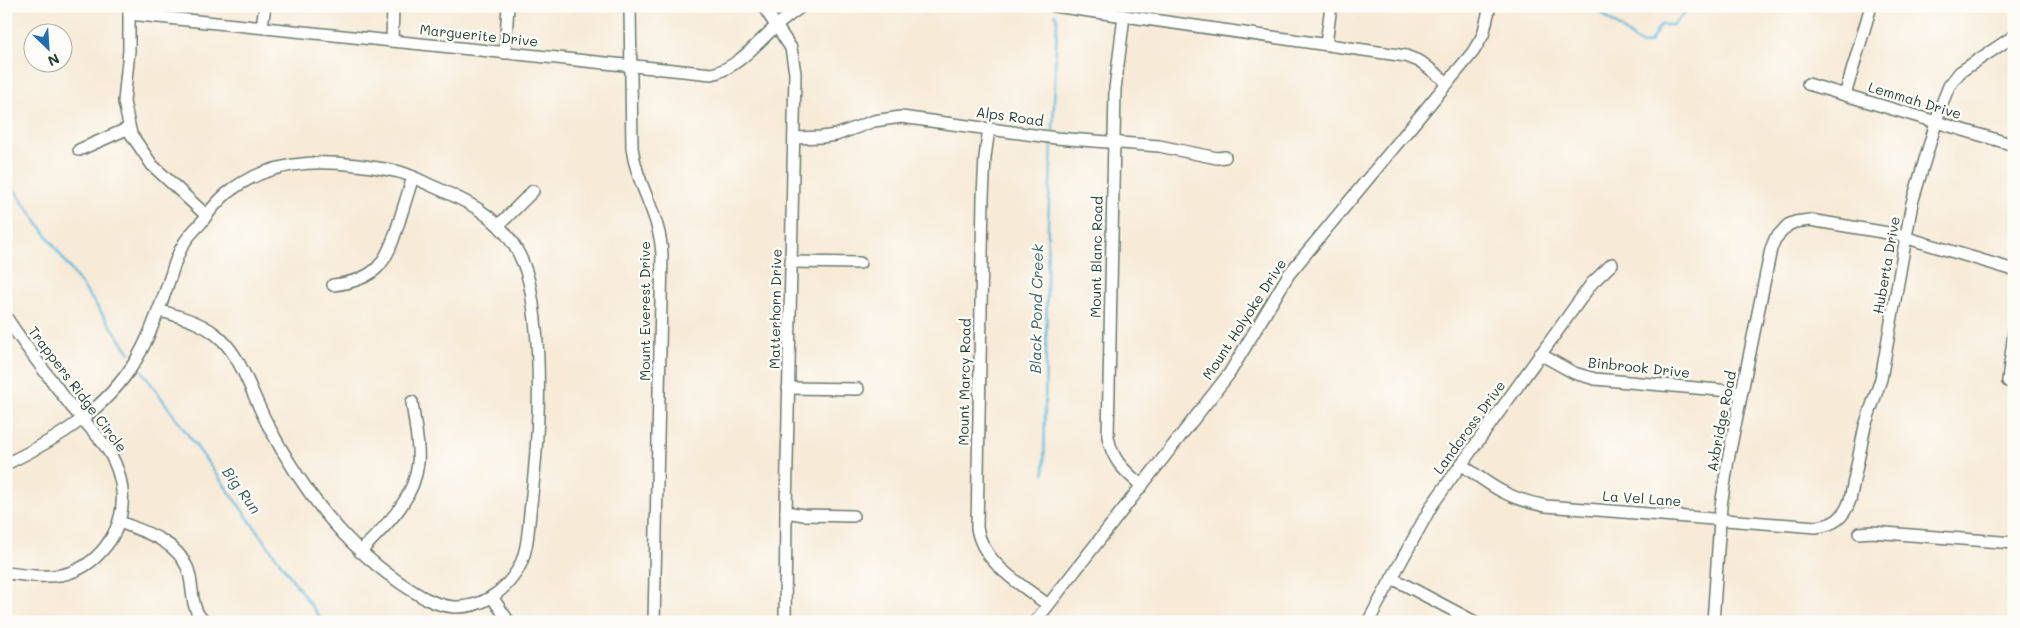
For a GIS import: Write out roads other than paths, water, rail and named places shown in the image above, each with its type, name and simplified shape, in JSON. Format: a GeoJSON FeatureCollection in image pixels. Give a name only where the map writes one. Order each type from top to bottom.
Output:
{"type":"FeatureCollection","features":[{"type":"Feature","properties":{"kind":"street"},"geometry":{"type":"LineString","coordinates":[[262,26],[265,6]]}},
{"type":"Feature","properties":{"kind":"street"},"geometry":{"type":"LineString","coordinates":[[392,41],[393,6]]}},
{"type":"Feature","properties":{"kind":"street"},"geometry":{"type":"LineString","coordinates":[[505,53],[508,6]]}},
{"type":"Feature","properties":{"kind":"street","name":"Mount Everest Drive"},"geometry":{"type":"LineString","coordinates":[[630,6],[631,132],[634,164],[658,226],[662,255],[654,622]]}},
{"type":"Feature","properties":{"kind":"street","name":"Matterhorn Drive"},"geometry":{"type":"LineString","coordinates":[[763,6],[788,42],[794,59],[785,622]]}},
{"type":"Feature","properties":{"kind":"street","name":"Marguerite Drive"},"geometry":{"type":"LineString","coordinates":[[129,10],[392,41],[701,74],[719,72],[738,61],[776,26],[802,6]]}},
{"type":"Feature","properties":{"kind":"street"},"geometry":{"type":"LineString","coordinates":[[1054,6],[1406,56],[1420,62],[1448,83]]}},
{"type":"Feature","properties":{"kind":"street"},"geometry":{"type":"LineString","coordinates":[[1326,44],[1331,6]]}},
{"type":"Feature","properties":{"kind":"street","name":"Mount Holyoke Drive"},"geometry":{"type":"LineString","coordinates":[[1035,622],[1229,374],[1247,347],[1272,300],[1289,274],[1478,46],[1488,20],[1490,6]]}},
{"type":"Feature","properties":{"kind":"street"},"geometry":{"type":"LineString","coordinates":[[1845,95],[1871,6]]}},
{"type":"Feature","properties":{"kind":"street"},"geometry":{"type":"LineString","coordinates":[[129,10],[129,50],[124,102],[129,128],[137,146],[152,165],[206,216]]}},
{"type":"Feature","properties":{"kind":"street","name":"Mount Blanc Road"},"geometry":{"type":"LineString","coordinates":[[1124,16],[1116,81],[1108,437],[1110,450],[1117,462],[1142,486]]}},
{"type":"Feature","properties":{"kind":"street","name":"Huberta Drive"},"geometry":{"type":"LineString","coordinates":[[1831,524],[1841,518],[1850,500],[1865,426],[1881,379],[1913,198],[1945,94],[1955,78],[1971,64],[2014,36]]}},
{"type":"Feature","properties":{"kind":"street","name":"Lemmah Drive"},"geometry":{"type":"LineString","coordinates":[[1808,84],[2014,146]]}},
{"type":"Feature","properties":{"kind":"street","name":"Alps Road"},"geometry":{"type":"LineString","coordinates":[[794,138],[836,135],[865,124],[894,117],[989,129],[1160,146],[1217,158],[1225,157]]}},
{"type":"Feature","properties":{"kind":"street"},"geometry":{"type":"LineString","coordinates":[[79,150],[129,128]]}},
{"type":"Feature","properties":{"kind":"street","name":"Mount Marcy Road"},"geometry":{"type":"LineString","coordinates":[[989,129],[985,157],[983,197],[977,528],[980,543],[994,562],[1048,605]]}},
{"type":"Feature","properties":{"kind":"street"},"geometry":{"type":"LineString","coordinates":[[6,464],[36,449],[83,420],[105,401],[137,359],[182,246],[225,194],[249,180],[296,163],[330,161],[400,172],[470,203],[499,225],[517,250],[524,264],[531,288],[538,347],[538,439],[526,546],[518,569],[492,597],[481,604],[468,606],[443,605],[430,602],[375,566],[340,532],[292,467],[268,427],[229,347],[216,334],[199,323],[158,310]]}},
{"type":"Feature","properties":{"kind":"street"},"geometry":{"type":"LineString","coordinates":[[333,285],[351,283],[362,278],[381,264],[390,250],[413,178]]}},
{"type":"Feature","properties":{"kind":"street"},"geometry":{"type":"LineString","coordinates":[[499,225],[533,191]]}},
{"type":"Feature","properties":{"kind":"street","name":"Axbridge Road"},"geometry":{"type":"LineString","coordinates":[[1712,622],[1728,460],[1771,249],[1775,239],[1781,231],[1795,222],[1810,220],[1894,234],[1906,238]]}},
{"type":"Feature","properties":{"kind":"street"},"geometry":{"type":"LineString","coordinates":[[1906,238],[2014,270]]}},
{"type":"Feature","properties":{"kind":"street"},"geometry":{"type":"LineString","coordinates":[[791,262],[860,263]]}},
{"type":"Feature","properties":{"kind":"street","name":"Landcross Drive"},"geometry":{"type":"LineString","coordinates":[[1368,622],[1428,512],[1592,283],[1612,264]]}},
{"type":"Feature","properties":{"kind":"street","name":"Trappers Ridge Circle"},"geometry":{"type":"LineString","coordinates":[[6,317],[48,376],[100,438],[118,468],[122,487],[120,522],[112,537],[97,557],[75,571],[64,575],[43,577],[6,573]]}},
{"type":"Feature","properties":{"kind":"street"},"geometry":{"type":"LineString","coordinates":[[2014,332],[2008,381],[2014,384]]}},
{"type":"Feature","properties":{"kind":"street","name":"Binbrook Drive"},"geometry":{"type":"LineString","coordinates":[[1540,354],[1574,373],[1595,379],[1741,392]]}},
{"type":"Feature","properties":{"kind":"street"},"geometry":{"type":"LineString","coordinates":[[788,388],[858,390]]}},
{"type":"Feature","properties":{"kind":"street"},"geometry":{"type":"LineString","coordinates":[[360,552],[395,516],[407,497],[415,476],[418,462],[412,402]]}},
{"type":"Feature","properties":{"kind":"street","name":"La Vel Lane"},"geometry":{"type":"LineString","coordinates":[[1461,464],[1494,488],[1527,503],[1816,527],[1831,524]]}},
{"type":"Feature","properties":{"kind":"street"},"geometry":{"type":"LineString","coordinates":[[786,512],[804,515],[853,516]]}},
{"type":"Feature","properties":{"kind":"street"},"geometry":{"type":"LineString","coordinates":[[120,522],[156,537],[182,558],[187,568],[195,607],[205,622]]}},
{"type":"Feature","properties":{"kind":"street"},"geometry":{"type":"LineString","coordinates":[[1860,533],[1872,532],[2014,543]]}},
{"type":"Feature","properties":{"kind":"street"},"geometry":{"type":"LineString","coordinates":[[1392,578],[1475,622]]}},
{"type":"Feature","properties":{"kind":"street"},"geometry":{"type":"LineString","coordinates":[[492,597],[509,622]]}},
{"type":"Feature","properties":{"kind":"waterway"},"geometry":{"type":"LineString","coordinates":[[1576,6],[1583,9],[1596,9],[1642,45],[1650,42],[1661,25],[1673,25],[1691,6]]}},
{"type":"Feature","properties":{"kind":"waterway","name":"Black Pond Creek"},"geometry":{"type":"LineString","coordinates":[[1053,130],[1057,19],[1055,14]]}},
{"type":"Feature","properties":{"kind":"waterway","name":"Black Pond Creek"},"geometry":{"type":"LineString","coordinates":[[1044,473],[1048,223],[1052,144]]}},
{"type":"Feature","properties":{"kind":"waterway","name":"Big Run"},"geometry":{"type":"LineString","coordinates":[[6,178],[130,353]]}},
{"type":"Feature","properties":{"kind":"waterway","name":"Big Run"},"geometry":{"type":"LineString","coordinates":[[142,371],[323,622]]}}]}
